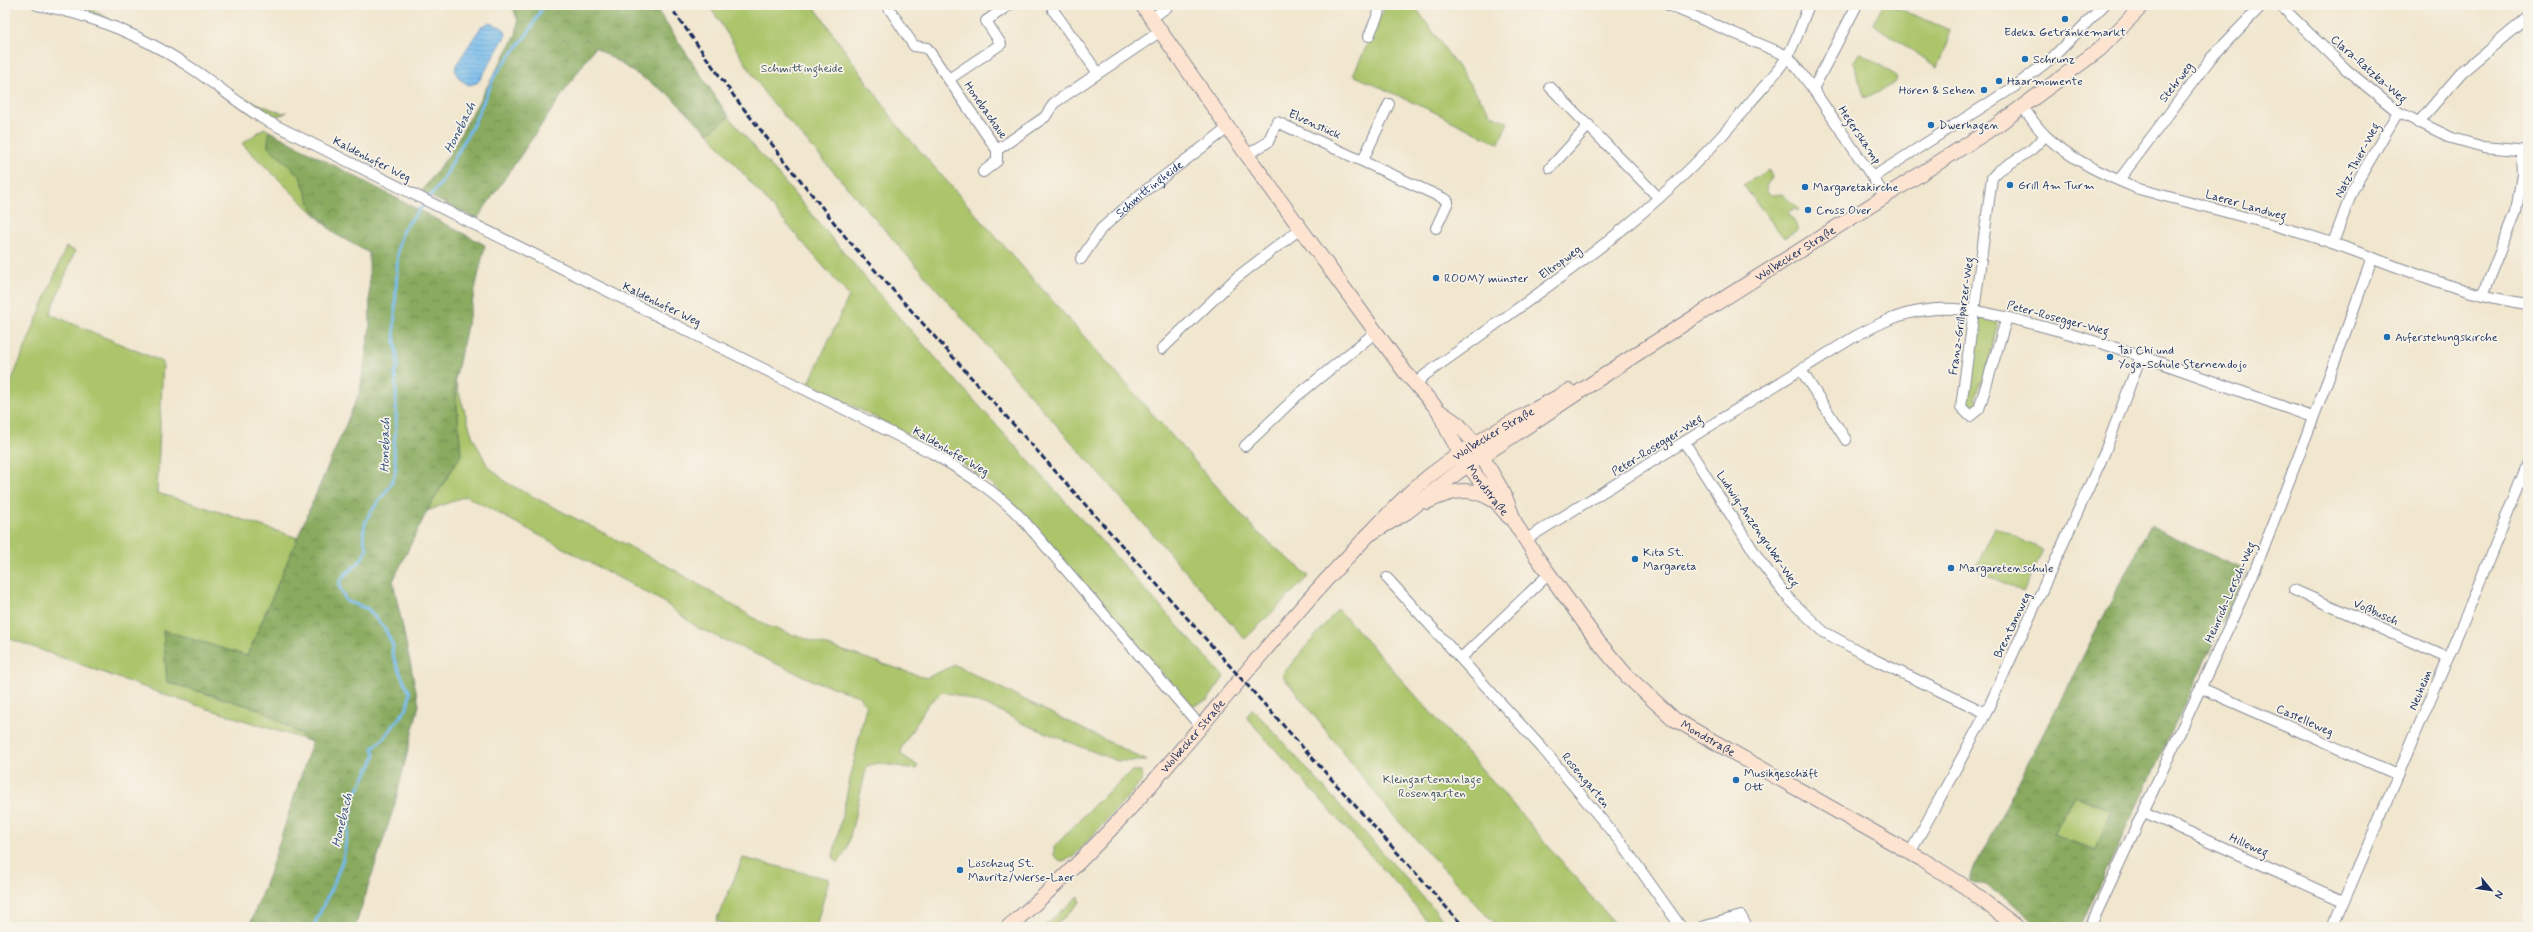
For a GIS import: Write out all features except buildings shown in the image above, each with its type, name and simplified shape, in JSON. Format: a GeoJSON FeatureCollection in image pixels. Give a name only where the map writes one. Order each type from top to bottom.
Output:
{"type":"FeatureCollection","features":[{"type":"Feature","properties":{"kind":"main road"},"geometry":{"type":"LineString","coordinates":[[1142,5],[1300,229],[1415,385],[1439,411],[1458,424],[1478,450]]}},
{"type":"Feature","properties":{"kind":"main road","name":"Wolbecker Straße"},"geometry":{"type":"LineString","coordinates":[[1368,535],[1407,512],[1478,450],[1635,355],[2023,107],[2100,49],[2143,5]]}},
{"type":"Feature","properties":{"kind":"main road"},"geometry":{"type":"LineString","coordinates":[[1439,411],[1446,429],[1466,459]]}},
{"type":"Feature","properties":{"kind":"main road","name":"Mondstraße"},"geometry":{"type":"LineString","coordinates":[[1478,450],[1504,494],[1516,525],[1549,574],[1616,665],[1674,719],[1910,853],[1964,886],[2017,927]]}},
{"type":"Feature","properties":{"kind":"main road","name":"Wolbecker Straße"},"geometry":{"type":"LineString","coordinates":[[1008,927],[1049,893],[1094,848],[1201,727],[1298,610],[1368,535],[1416,487],[1466,459]]}},
{"type":"Feature","properties":{"kind":"main road","name":"Mondstraße"},"geometry":{"type":"LineString","coordinates":[[1466,459],[1496,502],[1516,525]]}},
{"type":"Feature","properties":{"kind":"main road"},"geometry":{"type":"LineString","coordinates":[[1407,512],[1438,497],[1460,490],[1479,492],[1496,502]]}},
{"type":"Feature","properties":{"kind":"street","name":"Kaldenhofer Weg"},"geometry":{"type":"LineString","coordinates":[[37,5],[70,10],[153,46],[195,70],[265,120],[925,450],[976,479],[1016,513],[1201,727]]}},
{"type":"Feature","properties":{"kind":"street","name":"Honebachaue"},"geometry":{"type":"LineString","coordinates":[[887,5],[914,46],[927,48],[997,150],[1045,117],[1054,103],[1161,31]]}},
{"type":"Feature","properties":{"kind":"street","name":"Honebachaue"},"geometry":{"type":"LineString","coordinates":[[949,79],[1001,44],[986,21],[1009,5]]}},
{"type":"Feature","properties":{"kind":"street"},"geometry":{"type":"LineString","coordinates":[[1052,5],[1053,10],[1098,73]]}},
{"type":"Feature","properties":{"kind":"street"},"geometry":{"type":"LineString","coordinates":[[1152,18],[1170,5]]}},
{"type":"Feature","properties":{"kind":"street"},"geometry":{"type":"LineString","coordinates":[[1368,36],[1382,5]]}},
{"type":"Feature","properties":{"kind":"street","name":"Hegerskamp"},"geometry":{"type":"LineString","coordinates":[[1668,5],[1679,7],[1788,56],[1813,89],[1885,196]]}},
{"type":"Feature","properties":{"kind":"street","name":"Eltropweg"},"geometry":{"type":"LineString","coordinates":[[1415,385],[1426,375],[1595,252],[1659,198],[1717,141],[1788,56],[1808,5]]}},
{"type":"Feature","properties":{"kind":"street"},"geometry":{"type":"LineString","coordinates":[[1813,89],[1857,5]]}},
{"type":"Feature","properties":{"kind":"street"},"geometry":{"type":"LineString","coordinates":[[1873,177],[2017,84],[2052,58],[2104,5]]}},
{"type":"Feature","properties":{"kind":"street","name":"Stehrweg"},"geometry":{"type":"LineString","coordinates":[[2119,180],[2211,58],[2262,5]]}},
{"type":"Feature","properties":{"kind":"street","name":"Clara-Ratzka-Weg"},"geometry":{"type":"LineString","coordinates":[[2280,5],[2348,71],[2398,112],[2418,123],[2452,138],[2479,145],[2525,152],[2516,212],[2482,295]]}},
{"type":"Feature","properties":{"kind":"street"},"geometry":{"type":"LineString","coordinates":[[2418,123],[2461,73],[2528,17]]}},
{"type":"Feature","properties":{"kind":"street"},"geometry":{"type":"LineString","coordinates":[[1550,87],[1589,125],[1659,198]]}},
{"type":"Feature","properties":{"kind":"street"},"geometry":{"type":"LineString","coordinates":[[1363,160],[1390,104]]}},
{"type":"Feature","properties":{"kind":"street","name":"Laerer Landweg"},"geometry":{"type":"LineString","coordinates":[[2023,107],[2045,136],[2079,160],[2139,189],[2333,243],[2372,258],[2482,295],[2528,304]]}},
{"type":"Feature","properties":{"kind":"street","name":"Natz-Thier-Weg"},"geometry":{"type":"LineString","coordinates":[[2333,243],[2353,189],[2398,112]]}},
{"type":"Feature","properties":{"kind":"street","name":"Elvenstück"},"geometry":{"type":"LineString","coordinates":[[1247,155],[1268,142],[1277,122],[1363,160],[1447,200],[1448,202],[1436,228]]}},
{"type":"Feature","properties":{"kind":"street"},"geometry":{"type":"LineString","coordinates":[[1550,168],[1589,125]]}},
{"type":"Feature","properties":{"kind":"street","name":"Schmittingheide"},"geometry":{"type":"LineString","coordinates":[[1081,259],[1101,229],[1142,193],[1228,128]]}},
{"type":"Feature","properties":{"kind":"street","name":"Franz-Grillparzer-Weg"},"geometry":{"type":"LineString","coordinates":[[2007,317],[1979,409],[1970,416],[1961,407],[1992,178],[1998,171],[2031,150],[2045,136]]}},
{"type":"Feature","properties":{"kind":"street"},"geometry":{"type":"LineString","coordinates":[[983,172],[997,161],[997,150]]}},
{"type":"Feature","properties":{"kind":"street"},"geometry":{"type":"LineString","coordinates":[[1162,349],[1236,278],[1300,229]]}},
{"type":"Feature","properties":{"kind":"street","name":"Heinrich-Lersch-Weg"},"geometry":{"type":"LineString","coordinates":[[2090,927],[2255,570],[2312,417],[2338,353],[2372,258]]}},
{"type":"Feature","properties":{"kind":"street","name":"Peter-Rosegger-Weg"},"geometry":{"type":"LineString","coordinates":[[1525,540],[1685,443],[1801,370],[1890,318],[1929,309],[1975,311],[2007,317],[2100,341],[2312,417]]}},
{"type":"Feature","properties":{"kind":"street"},"geometry":{"type":"LineString","coordinates":[[1245,446],[1298,394],[1376,332]]}},
{"type":"Feature","properties":{"kind":"street","name":"Brentanoweg"},"geometry":{"type":"LineString","coordinates":[[1910,853],[1986,713],[2101,461],[2141,356]]}},
{"type":"Feature","properties":{"kind":"street"},"geometry":{"type":"LineString","coordinates":[[1801,370],[1846,440]]}},
{"type":"Feature","properties":{"kind":"street","name":"Ludwig-Anzengruber-Weg"},"geometry":{"type":"LineString","coordinates":[[1685,443],[1760,561],[1789,599],[1824,632],[1875,660],[1986,713]]}},
{"type":"Feature","properties":{"kind":"street","name":"Neuheim"},"geometry":{"type":"LineString","coordinates":[[2333,927],[2448,658],[2528,463]]}},
{"type":"Feature","properties":{"kind":"street"},"geometry":{"type":"LineString","coordinates":[[1462,658],[1549,574]]}},
{"type":"Feature","properties":{"kind":"street","name":"Rosengarten"},"geometry":{"type":"LineString","coordinates":[[1387,578],[1462,658],[1542,748],[1622,844],[1681,927]]}},
{"type":"Feature","properties":{"kind":"street","name":"Voßbusch"},"geometry":{"type":"LineString","coordinates":[[2294,590],[2448,658]]}},
{"type":"Feature","properties":{"kind":"street","name":"Castelleweg"},"geometry":{"type":"LineString","coordinates":[[2201,688],[2398,775]]}},
{"type":"Feature","properties":{"kind":"street","name":"Hilleweg"},"geometry":{"type":"LineString","coordinates":[[2144,812],[2343,901]]}},
{"type":"Feature","properties":{"kind":"street"},"geometry":{"type":"LineString","coordinates":[[1702,927],[1741,916],[1747,927]]}},
{"type":"Feature","properties":{"kind":"green space"},"geometry":{"type":"Polygon","coordinates":[[[69,5],[83,5],[110,19],[69,5]]]}},
{"type":"Feature","properties":{"kind":"green space"},"geometry":{"type":"Polygon","coordinates":[[[512,5],[654,5],[729,117],[708,133],[668,94],[595,47],[477,219],[421,192],[449,155],[516,35],[518,21],[512,5]]]}},
{"type":"Feature","properties":{"kind":"green space","name":"Schmittingheide"},"geometry":{"type":"Polygon","coordinates":[[[709,5],[813,5],[898,126],[1257,532],[1309,576],[1245,639],[765,94],[709,5]]]}},
{"type":"Feature","properties":{"kind":"green space"},"geometry":{"type":"Polygon","coordinates":[[[1386,5],[1414,5],[1491,114],[1508,122],[1499,143],[1353,75],[1386,5]]]}},
{"type":"Feature","properties":{"kind":"green space"},"geometry":{"type":"Polygon","coordinates":[[[1883,5],[1890,5],[1950,30],[1948,42],[1937,67],[1873,24],[1883,5]]]}},
{"type":"Feature","properties":{"kind":"green space"},"geometry":{"type":"Polygon","coordinates":[[[1860,52],[1895,75],[1897,79],[1895,83],[1865,98],[1853,63],[1860,52]]]}},
{"type":"Feature","properties":{"kind":"green space"},"geometry":{"type":"Polygon","coordinates":[[[245,99],[282,113],[287,112],[281,115],[270,115],[264,113],[245,99]]]}},
{"type":"Feature","properties":{"kind":"green space"},"geometry":{"type":"Polygon","coordinates":[[[729,117],[897,315],[1224,677],[1208,700],[1193,706],[1181,695],[1023,514],[994,486],[964,464],[809,383],[849,296],[708,133],[729,117]]]}},
{"type":"Feature","properties":{"kind":"green space"},"geometry":{"type":"Polygon","coordinates":[[[264,128],[269,131],[268,146],[300,176],[312,209],[335,234],[242,144],[264,128]]]}},
{"type":"Feature","properties":{"kind":"green space"},"geometry":{"type":"Polygon","coordinates":[[[269,131],[485,245],[455,380],[461,455],[427,511],[393,581],[419,705],[394,807],[355,927],[249,927],[269,874],[312,742],[262,710],[167,682],[163,630],[247,656],[360,391],[370,328],[369,253],[335,234],[312,209],[300,176],[268,146],[269,131]]]}},
{"type":"Feature","properties":{"kind":"green space"},"geometry":{"type":"Polygon","coordinates":[[[1769,170],[1772,177],[1766,186],[1767,192],[1772,195],[1782,194],[1799,209],[1797,211],[1795,208],[1788,212],[1799,229],[1784,238],[1743,185],[1769,170]]]}},
{"type":"Feature","properties":{"kind":"green space"},"geometry":{"type":"Polygon","coordinates":[[[66,247],[75,251],[50,314],[163,362],[157,493],[298,538],[247,656],[163,631],[167,682],[262,710],[312,742],[168,696],[5,637],[5,397],[66,247]]]}},
{"type":"Feature","properties":{"kind":"green space"},"geometry":{"type":"Polygon","coordinates":[[[1980,318],[1995,320],[1998,326],[1983,382],[1980,382],[1975,399],[1978,400],[1974,408],[1970,408],[1966,404],[1975,349],[1972,347],[1976,322],[1980,318]]]}},
{"type":"Feature","properties":{"kind":"green space"},"geometry":{"type":"Polygon","coordinates":[[[455,380],[472,435],[487,465],[507,483],[673,569],[767,626],[926,678],[955,665],[1147,761],[1117,761],[1024,724],[1000,711],[956,695],[942,692],[928,704],[902,747],[901,754],[918,766],[916,769],[877,763],[867,766],[847,849],[838,863],[833,857],[866,706],[859,696],[814,681],[698,628],[662,601],[466,496],[427,511],[461,455],[455,380]]]}},
{"type":"Feature","properties":{"kind":"green space"},"geometry":{"type":"Polygon","coordinates":[[[2151,524],[2163,533],[2247,571],[2080,927],[2037,927],[2020,909],[1987,885],[1968,880],[2151,524]],[[2074,795],[2053,835],[2096,850],[2111,810],[2074,795]]]}},
{"type":"Feature","properties":{"kind":"green space"},"geometry":{"type":"Polygon","coordinates":[[[1995,527],[2043,550],[2023,592],[1975,569],[1995,527]]]}},
{"type":"Feature","properties":{"kind":"green space","name":"Kleingartenanlage Rosengarten"},"geometry":{"type":"Polygon","coordinates":[[[1338,609],[1496,785],[1618,927],[1498,927],[1391,813],[1282,675],[1338,609]]]}},
{"type":"Feature","properties":{"kind":"green space"},"geometry":{"type":"Polygon","coordinates":[[[1253,709],[1450,927],[1432,927],[1407,896],[1246,717],[1253,709]]]}},
{"type":"Feature","properties":{"kind":"green space"},"geometry":{"type":"Polygon","coordinates":[[[1132,771],[1141,771],[1143,780],[1073,857],[1060,862],[1054,855],[1054,847],[1094,805],[1132,771]]]}},
{"type":"Feature","properties":{"kind":"green space"},"geometry":{"type":"Polygon","coordinates":[[[2074,795],[2111,810],[2096,850],[2053,835],[2074,795]]]}},
{"type":"Feature","properties":{"kind":"green space"},"geometry":{"type":"Polygon","coordinates":[[[743,858],[829,879],[816,927],[740,927],[716,921],[743,858]]]}},
{"type":"Feature","properties":{"kind":"green space"},"geometry":{"type":"Polygon","coordinates":[[[1079,896],[1080,902],[1054,927],[1043,927],[1079,896]]]}},
{"type":"Feature","properties":{"kind":"water"},"geometry":{"type":"Polygon","coordinates":[[[488,23],[499,26],[505,30],[506,35],[481,78],[477,83],[469,85],[458,77],[456,65],[481,27],[488,23]]]}},
{"type":"Feature","properties":{"kind":"waterway","name":"Honebach"},"geometry":{"type":"LineString","coordinates":[[313,927],[334,883],[343,859],[354,797],[372,763],[375,755],[373,748],[384,738],[407,708],[410,693],[398,669],[392,653],[393,646],[385,629],[368,609],[346,601],[339,585],[344,575],[356,565],[364,555],[367,548],[364,538],[364,528],[367,519],[389,487],[395,472],[395,372],[398,365],[394,332],[398,247],[403,230],[441,183],[474,123],[495,75],[528,33],[544,5]]}},
{"type":"Feature","properties":{"kind":"railway"},"geometry":{"type":"LineString","coordinates":[[669,5],[736,99],[848,240],[1464,927]]}},
{"type":"Feature","properties":{"kind":"place","name":"Edeka Getränkemarkt"},"geometry":{"type":"Point","coordinates":[2065,19]}},
{"type":"Feature","properties":{"kind":"place","name":"Schrunz"},"geometry":{"type":"Point","coordinates":[2025,59]}},
{"type":"Feature","properties":{"kind":"place","name":"Haarmomente"},"geometry":{"type":"Point","coordinates":[1999,81]}},
{"type":"Feature","properties":{"kind":"place","name":"Hören & Sehen"},"geometry":{"type":"Point","coordinates":[1984,90]}},
{"type":"Feature","properties":{"kind":"place","name":"Dwerhagen"},"geometry":{"type":"Point","coordinates":[1931,125]}},
{"type":"Feature","properties":{"kind":"place","name":"Grill Am Turm"},"geometry":{"type":"Point","coordinates":[2010,185]}},
{"type":"Feature","properties":{"kind":"place","name":"Margaretakirche"},"geometry":{"type":"Point","coordinates":[1805,187]}},
{"type":"Feature","properties":{"kind":"place","name":"Cross Over"},"geometry":{"type":"Point","coordinates":[1808,210]}},
{"type":"Feature","properties":{"kind":"place","name":"ROOMY münster"},"geometry":{"type":"Point","coordinates":[1436,278]}},
{"type":"Feature","properties":{"kind":"place","name":"Auferstehungskirche"},"geometry":{"type":"Point","coordinates":[2387,337]}},
{"type":"Feature","properties":{"kind":"place","name":"Tai Chi und Yoga-Schule Sternendojo"},"geometry":{"type":"Point","coordinates":[2110,357]}},
{"type":"Feature","properties":{"kind":"place","name":"Kita St. Margareta"},"geometry":{"type":"Point","coordinates":[1635,559]}},
{"type":"Feature","properties":{"kind":"place","name":"Margaretenschule"},"geometry":{"type":"Point","coordinates":[1951,568]}},
{"type":"Feature","properties":{"kind":"place","name":"Musikgeschäft Ott"},"geometry":{"type":"Point","coordinates":[1736,780]}},
{"type":"Feature","properties":{"kind":"place","name":"Löschzug St. Mauritz/Werse-Laer"},"geometry":{"type":"Point","coordinates":[960,870]}}]}
